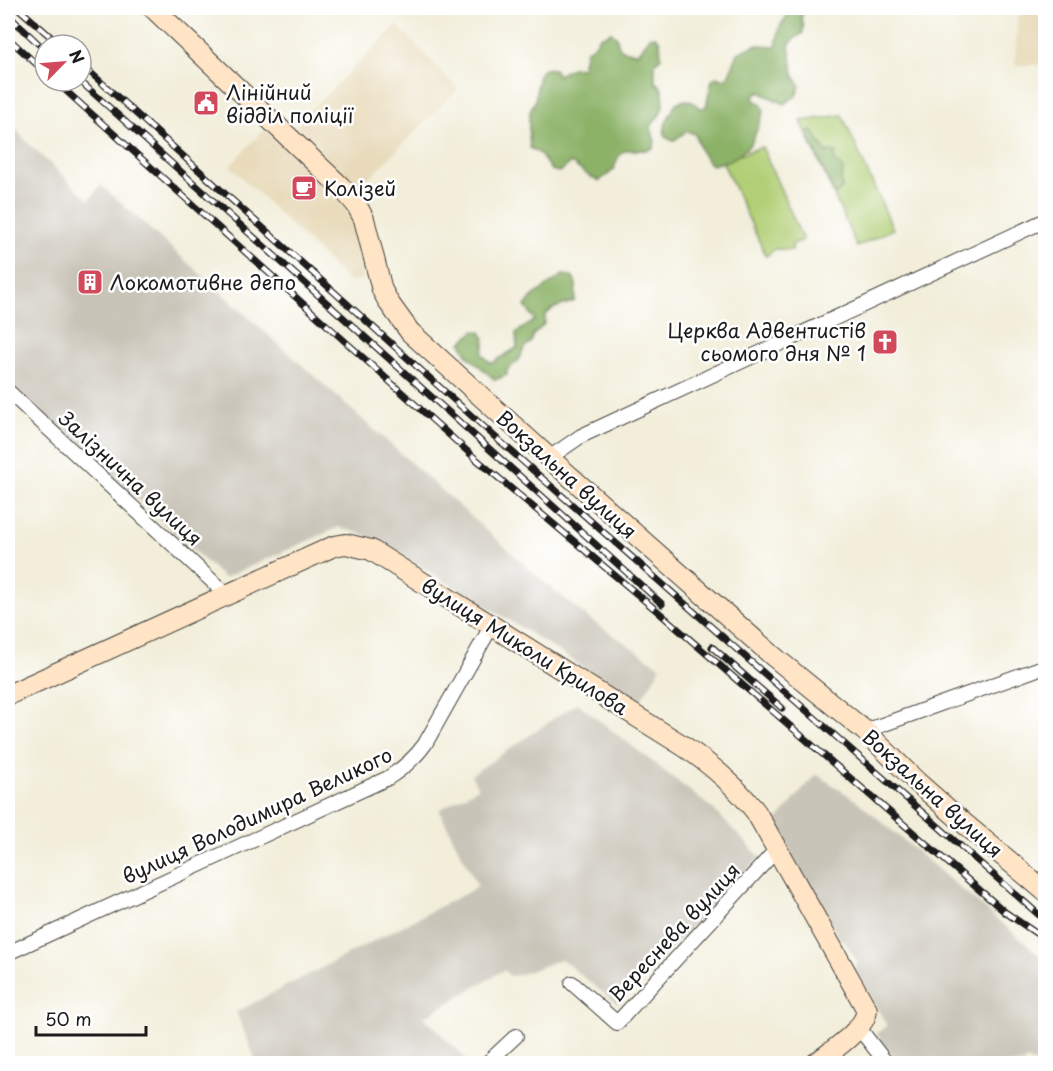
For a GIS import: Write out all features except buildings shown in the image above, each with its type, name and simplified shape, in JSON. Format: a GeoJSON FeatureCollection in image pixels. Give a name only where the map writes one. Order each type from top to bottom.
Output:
{"type":"FeatureCollection","features":[{"type":"Feature","properties":{"kind":"street","name":"Вокзальна вулиця"},"geometry":{"type":"LineString","coordinates":[[153,8],[340,186],[356,204],[364,219],[382,290],[399,319],[411,332],[549,459],[772,656],[865,731],[917,782],[1046,892]]}},
{"type":"Feature","properties":{"kind":"street"},"geometry":{"type":"LineString","coordinates":[[549,459],[581,436],[1046,220]]}},
{"type":"Feature","properties":{"kind":"street","name":"Залізнична вулиця"},"geometry":{"type":"LineString","coordinates":[[8,391],[227,595]]}},
{"type":"Feature","properties":{"kind":"street","name":"вулиця Миколи Крилова"},"geometry":{"type":"LineString","coordinates":[[8,695],[334,546],[346,544],[371,550],[720,771],[756,812],[864,1001],[867,1010],[866,1018],[859,1028]]}},
{"type":"Feature","properties":{"kind":"street","name":"вулиця Володимира Великого"},"geometry":{"type":"LineString","coordinates":[[8,953],[388,778],[403,769],[425,744],[492,625]]}},
{"type":"Feature","properties":{"kind":"street"},"geometry":{"type":"LineString","coordinates":[[865,731],[1046,666]]}},
{"type":"Feature","properties":{"kind":"street","name":"Вереснева вулиця"},"geometry":{"type":"LineString","coordinates":[[572,983],[617,1023],[777,849]]}},
{"type":"Feature","properties":{"kind":"street"},"geometry":{"type":"LineString","coordinates":[[815,1064],[859,1028],[887,1064]]}},
{"type":"Feature","properties":{"kind":"street"},"geometry":{"type":"LineString","coordinates":[[486,1064],[516,1036]]}},
{"type":"Feature","properties":{"kind":"shaded area"},"geometry":{"type":"Polygon","coordinates":[[[1018,8],[1045,8],[1045,65],[1015,65],[1018,8]]]}},
{"type":"Feature","properties":{"kind":"shaded area"},"geometry":{"type":"Polygon","coordinates":[[[397,25],[458,89],[354,193],[290,131],[397,25]]]}},
{"type":"Feature","properties":{"kind":"shaded area"},"geometry":{"type":"Polygon","coordinates":[[[8,121],[32,147],[89,200],[101,185],[544,582],[591,620],[661,667],[639,703],[374,538],[339,527],[224,578],[8,382],[8,121]]]}},
{"type":"Feature","properties":{"kind":"shaded area"},"geometry":{"type":"Polygon","coordinates":[[[266,127],[343,204],[359,247],[363,278],[350,283],[230,166],[266,127]]]}},
{"type":"Feature","properties":{"kind":"shaded area"},"geometry":{"type":"Polygon","coordinates":[[[577,703],[713,809],[760,857],[617,1004],[561,959],[519,975],[510,976],[504,970],[424,1017],[469,1062],[297,1064],[296,1061],[257,1063],[236,1012],[478,887],[439,810],[478,788],[471,775],[577,703]]]}},
{"type":"Feature","properties":{"kind":"shaded area"},"geometry":{"type":"Polygon","coordinates":[[[816,774],[857,801],[1045,960],[1045,1063],[1032,1063],[1027,1060],[1022,1064],[898,1063],[876,1034],[887,1026],[854,967],[858,963],[844,940],[841,942],[774,824],[816,774]]]}},
{"type":"Feature","properties":{"kind":"green space"},"geometry":{"type":"Polygon","coordinates":[[[790,8],[807,8],[801,16],[804,28],[802,34],[789,45],[794,76],[800,85],[797,95],[784,104],[759,92],[753,97],[761,104],[764,111],[753,140],[747,148],[731,160],[712,165],[701,152],[695,134],[687,131],[673,141],[665,137],[666,124],[676,103],[689,101],[700,108],[706,107],[712,80],[716,77],[723,79],[728,77],[738,53],[755,45],[776,46],[780,26],[790,8]]]}},
{"type":"Feature","properties":{"kind":"green space"},"geometry":{"type":"Polygon","coordinates":[[[611,32],[616,36],[619,47],[636,53],[641,50],[649,37],[656,36],[660,41],[661,57],[655,63],[655,82],[659,84],[663,92],[664,101],[660,114],[651,127],[655,142],[653,148],[624,151],[620,154],[614,170],[599,181],[571,163],[559,172],[551,170],[539,153],[530,148],[529,118],[535,100],[538,78],[543,70],[547,69],[554,69],[558,75],[574,67],[582,68],[586,50],[594,46],[598,38],[611,32]]]}},
{"type":"Feature","properties":{"kind":"green space"},"geometry":{"type":"Polygon","coordinates":[[[842,115],[893,229],[857,247],[801,121],[842,115]]]}},
{"type":"Feature","properties":{"kind":"green space"},"geometry":{"type":"Polygon","coordinates":[[[813,132],[826,153],[830,151],[836,153],[834,160],[841,165],[842,188],[835,195],[807,133],[813,132]]]}},
{"type":"Feature","properties":{"kind":"green space"},"geometry":{"type":"Polygon","coordinates":[[[762,147],[803,240],[791,245],[793,249],[791,250],[775,249],[766,256],[722,161],[762,147]]]}},
{"type":"Feature","properties":{"kind":"green space"},"geometry":{"type":"Polygon","coordinates":[[[563,275],[571,276],[575,282],[575,301],[552,309],[545,316],[545,323],[533,335],[518,361],[507,370],[507,375],[495,380],[468,356],[461,343],[474,331],[481,332],[484,340],[482,354],[490,363],[517,348],[516,333],[535,320],[525,306],[533,296],[563,275]]]}},
{"type":"Feature","properties":{"kind":"railway"},"geometry":{"type":"LineString","coordinates":[[18,8],[46,33]]}},
{"type":"Feature","properties":{"kind":"railway"},"geometry":{"type":"LineString","coordinates":[[8,15],[33,39]]}},
{"type":"Feature","properties":{"kind":"railway"},"geometry":{"type":"LineString","coordinates":[[8,38],[33,61]]}},
{"type":"Feature","properties":{"kind":"railway"},"geometry":{"type":"LineString","coordinates":[[93,75],[494,436],[1046,921]]}},
{"type":"Feature","properties":{"kind":"railway"},"geometry":{"type":"LineString","coordinates":[[68,93],[476,459],[656,610],[1005,912],[1046,940]]}},
{"type":"Feature","properties":{"kind":"railway"},"geometry":{"type":"LineString","coordinates":[[93,93],[662,604]]}},
{"type":"Feature","properties":{"kind":"railway"},"geometry":{"type":"LineString","coordinates":[[712,647],[782,708]]}},
{"type":"Feature","properties":{"kind":"place","name":"Лінійний відділ поліції"},"geometry":{"type":"Point","coordinates":[206,103]}},
{"type":"Feature","properties":{"kind":"place","name":"Колізей"},"geometry":{"type":"Point","coordinates":[304,188]}},
{"type":"Feature","properties":{"kind":"place","name":"Локомотивне депо"},"geometry":{"type":"Point","coordinates":[90,282]}},
{"type":"Feature","properties":{"kind":"place","name":"Церква Адвентистів сьомого дня № 1"},"geometry":{"type":"Point","coordinates":[885,342]}}]}
